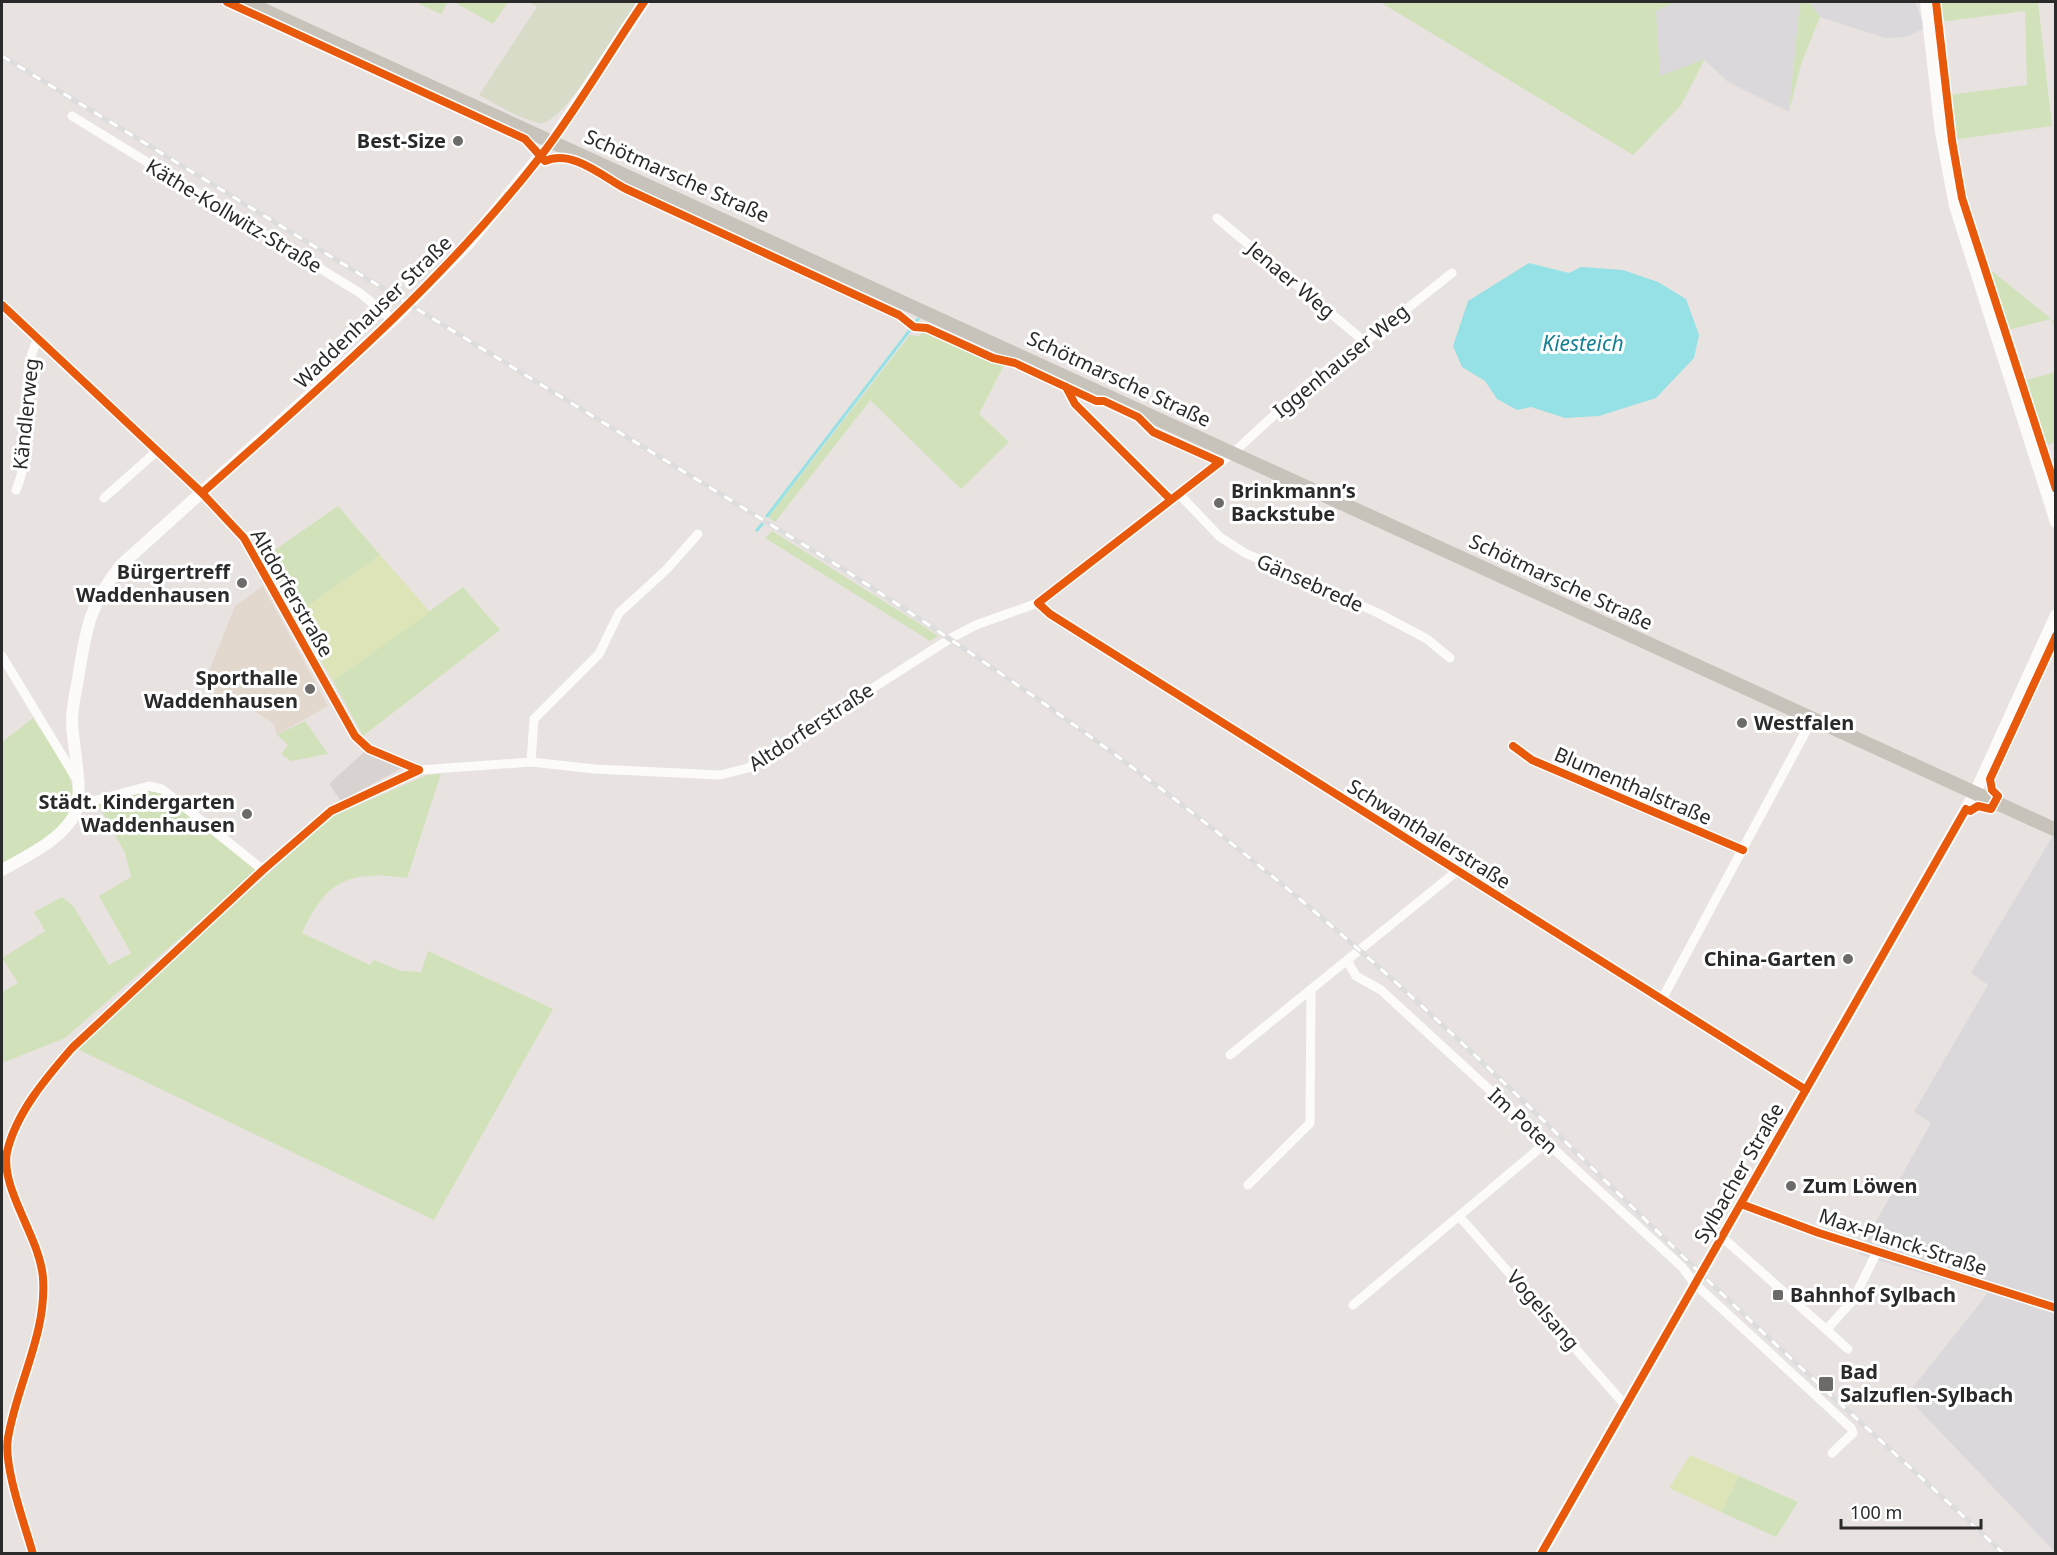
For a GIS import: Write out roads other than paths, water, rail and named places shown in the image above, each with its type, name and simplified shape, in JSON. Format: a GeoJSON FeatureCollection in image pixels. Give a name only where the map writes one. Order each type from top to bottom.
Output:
{"type":"FeatureCollection","features":[{"type":"Feature","properties":{"kind":"main road","name":"Schötmarsche Straße"},"geometry":{"type":"LineString","coordinates":[[246,2],[2055,830]]}},
{"type":"Feature","properties":{"kind":"main road","name":"Waddenhauser Straße"},"geometry":{"type":"LineString","coordinates":[[78,805],[72,718],[86,629],[94,603],[121,565],[393,320],[469,243],[552,141],[644,2]]}},
{"type":"Feature","properties":{"kind":"main road"},"geometry":{"type":"LineString","coordinates":[[1926,2],[1941,132],[1955,206],[2055,522]]}},
{"type":"Feature","properties":{"kind":"main road","name":"Sylbacher Straße"},"geometry":{"type":"LineString","coordinates":[[1541,1554],[1975,793],[2055,615]]}},
{"type":"Feature","properties":{"kind":"main road"},"geometry":{"type":"LineString","coordinates":[[2,870],[52,840],[72,819],[78,805]]}},
{"type":"Feature","properties":{"kind":"street","name":"Käthe-Kollwitz-Straße"},"geometry":{"type":"LineString","coordinates":[[72,116],[360,293],[393,320]]}},
{"type":"Feature","properties":{"kind":"street","name":"Jenaer Weg"},"geometry":{"type":"LineString","coordinates":[[1217,218],[1365,342]]}},
{"type":"Feature","properties":{"kind":"street","name":"Iggenhauser Weg"},"geometry":{"type":"LineString","coordinates":[[1233,453],[1308,382],[1365,342],[1452,273]]}},
{"type":"Feature","properties":{"kind":"street","name":"Altdorferstraße"},"geometry":{"type":"LineString","coordinates":[[2,304],[202,493],[244,538],[355,736],[369,749],[419,770],[531,762],[595,769],[720,775],[748,768],[951,638],[976,625],[1038,603],[1233,453]]}},
{"type":"Feature","properties":{"kind":"street","name":"Kändlerweg"},"geometry":{"type":"LineString","coordinates":[[16,490],[23,471],[29,423],[28,357],[38,339]]}},
{"type":"Feature","properties":{"kind":"street","name":"Gänsebrede"},"geometry":{"type":"LineString","coordinates":[[1066,387],[1069,398],[1075,404],[1220,537],[1245,554],[1378,613],[1427,639],[1450,658]]}},
{"type":"Feature","properties":{"kind":"street"},"geometry":{"type":"LineString","coordinates":[[104,498],[157,451]]}},
{"type":"Feature","properties":{"kind":"street"},"geometry":{"type":"LineString","coordinates":[[531,762],[534,719],[599,654],[619,613],[666,570],[698,534]]}},
{"type":"Feature","properties":{"kind":"street","name":"Schwanthalerstraße"},"geometry":{"type":"LineString","coordinates":[[1038,603],[1050,614],[1661,1001],[1806,1090]]}},
{"type":"Feature","properties":{"kind":"street"},"geometry":{"type":"LineString","coordinates":[[2,656],[77,780]]}},
{"type":"Feature","properties":{"kind":"street"},"geometry":{"type":"LineString","coordinates":[[1661,1001],[1813,718]]}},
{"type":"Feature","properties":{"kind":"street","name":"Blumenthalstraße"},"geometry":{"type":"LineString","coordinates":[[1513,746],[1532,760],[1743,850]]}},
{"type":"Feature","properties":{"kind":"street"},"geometry":{"type":"LineString","coordinates":[[78,805],[149,786],[162,789],[263,870],[331,811],[419,770]]}},
{"type":"Feature","properties":{"kind":"street"},"geometry":{"type":"LineString","coordinates":[[1230,1055],[1311,992],[1457,871]]}},
{"type":"Feature","properties":{"kind":"street","name":"Im Poten"},"geometry":{"type":"LineString","coordinates":[[1348,962],[1356,976],[1381,990],[1682,1267],[1695,1284]]}},
{"type":"Feature","properties":{"kind":"street"},"geometry":{"type":"LineString","coordinates":[[1248,1185],[1310,1123],[1311,992]]}},
{"type":"Feature","properties":{"kind":"street"},"geometry":{"type":"LineString","coordinates":[[1353,1305],[1547,1143]]}},
{"type":"Feature","properties":{"kind":"street","name":"Max-Planck-Straße"},"geometry":{"type":"LineString","coordinates":[[1741,1204],[1877,1252],[2055,1308]]}},
{"type":"Feature","properties":{"kind":"street","name":"Vogelsang"},"geometry":{"type":"LineString","coordinates":[[1459,1216],[1625,1405]]}},
{"type":"Feature","properties":{"kind":"street"},"geometry":{"type":"LineString","coordinates":[[1722,1237],[1848,1349]]}},
{"type":"Feature","properties":{"kind":"street","name":"Max-Planck-Straße"},"geometry":{"type":"LineString","coordinates":[[1827,1329],[1853,1300],[1877,1252]]}},
{"type":"Feature","properties":{"kind":"street"},"geometry":{"type":"LineString","coordinates":[[1695,1284],[1851,1428],[1853,1433],[1832,1453]]}},
{"type":"Feature","properties":{"kind":"water","name":"Kiesteich"},"geometry":{"type":"Polygon","coordinates":[[[1529,263],[1569,273],[1581,267],[1623,270],[1658,282],[1686,299],[1699,335],[1694,358],[1656,398],[1599,416],[1565,418],[1531,407],[1517,410],[1497,399],[1485,381],[1462,367],[1453,346],[1468,301],[1529,263]]]}},
{"type":"Feature","properties":{"kind":"waterway"},"geometry":{"type":"LineString","coordinates":[[915,323],[918,319]]}},
{"type":"Feature","properties":{"kind":"waterway"},"geometry":{"type":"LineString","coordinates":[[767,516],[910,330]]}},
{"type":"Feature","properties":{"kind":"waterway"},"geometry":{"type":"LineString","coordinates":[[757,530],[762,524]]}},
{"type":"Feature","properties":{"kind":"railway"},"geometry":{"type":"LineString","coordinates":[[2,56],[832,562],[952,640],[1127,763],[1296,896],[1400,986],[1500,1079],[1735,1306],[2004,1554]]}},
{"type":"Feature","properties":{"kind":"place","name":"Best-Size"},"geometry":{"type":"Point","coordinates":[458,141]}},
{"type":"Feature","properties":{"kind":"place","name":"Brinkmann’s Backstube"},"geometry":{"type":"Point","coordinates":[1219,503]}},
{"type":"Feature","properties":{"kind":"place","name":"Bürgertreff Waddenhausen"},"geometry":{"type":"Point","coordinates":[242,583]}},
{"type":"Feature","properties":{"kind":"place","name":"Sporthalle Waddenhausen"},"geometry":{"type":"Point","coordinates":[310,689]}},
{"type":"Feature","properties":{"kind":"place","name":"Westfalen"},"geometry":{"type":"Point","coordinates":[1742,723]}},
{"type":"Feature","properties":{"kind":"place","name":"Städt. Kindergarten Waddenhausen"},"geometry":{"type":"Point","coordinates":[247,814]}},
{"type":"Feature","properties":{"kind":"place","name":"China-Garten"},"geometry":{"type":"Point","coordinates":[1848,959]}},
{"type":"Feature","properties":{"kind":"place","name":"Zum Löwen"},"geometry":{"type":"Point","coordinates":[1791,1186]}},
{"type":"Feature","properties":{"kind":"place","name":"Bahnhof Sylbach"},"geometry":{"type":"Point","coordinates":[1778,1295]}},
{"type":"Feature","properties":{"kind":"place","name":"Bad Salzuflen-Sylbach"},"geometry":{"type":"Point","coordinates":[1826,1384]}}]}
